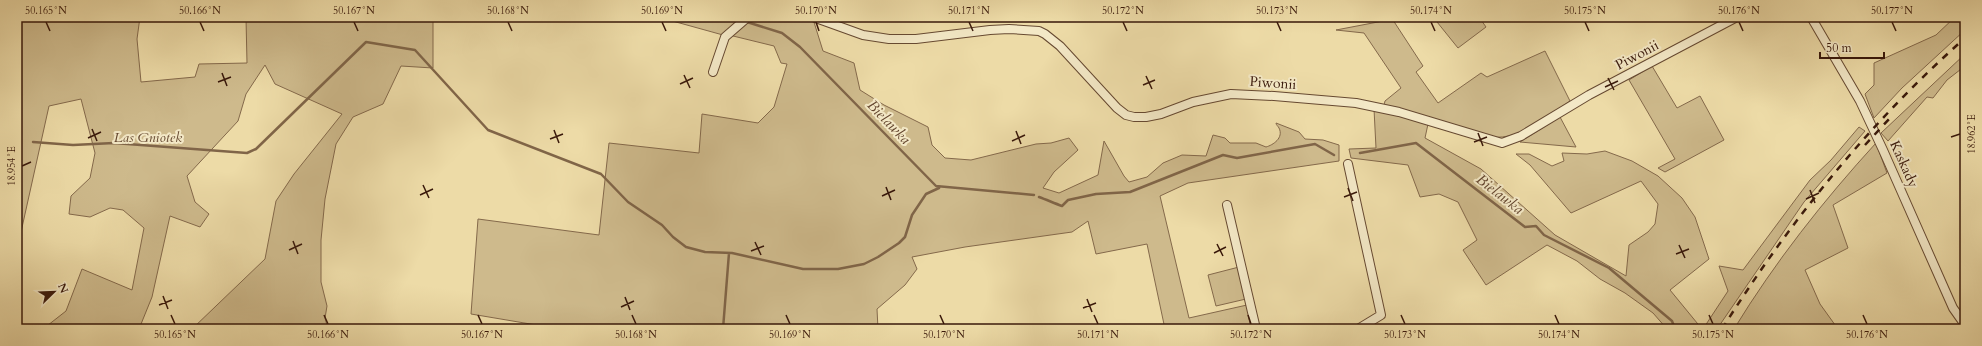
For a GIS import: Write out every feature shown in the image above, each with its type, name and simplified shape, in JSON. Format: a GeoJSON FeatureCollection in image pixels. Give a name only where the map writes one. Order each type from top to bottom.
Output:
{"type":"FeatureCollection","features":[{"type":"Feature","properties":{"kind":"street"},"geometry":{"type":"LineString","coordinates":[[713,72],[725,37],[730,31],[748,17]]}},
{"type":"Feature","properties":{"kind":"street","name":"Piwonii"},"geometry":{"type":"LineString","coordinates":[[813,17],[863,34],[889,39],[916,39],[990,30],[1009,29],[1039,31],[1060,46],[1116,108],[1134,117],[1161,114],[1192,102],[1231,94],[1274,96],[1373,105],[1502,143],[1522,136],[1590,95],[1737,17]]}},
{"type":"Feature","properties":{"kind":"street","name":"Kaskady"},"geometry":{"type":"LineString","coordinates":[[1811,17],[1860,101],[1953,308],[1965,325]]}},
{"type":"Feature","properties":{"kind":"street"},"geometry":{"type":"LineString","coordinates":[[1348,164],[1381,316],[1358,329]]}},
{"type":"Feature","properties":{"kind":"street"},"geometry":{"type":"LineString","coordinates":[[1228,205],[1256,329]]}},
{"type":"Feature","properties":{"kind":"green space","name":"Las Gniotek"},"geometry":{"type":"Polygon","coordinates":[[[17,17],[140,17],[137,39],[141,82],[195,77],[199,64],[247,63],[246,18],[190,17],[433,17],[433,68],[401,66],[383,104],[353,117],[336,144],[325,199],[321,240],[321,282],[327,306],[325,318],[328,329],[192,329],[265,259],[276,201],[294,174],[342,114],[275,84],[265,65],[246,94],[238,121],[187,176],[195,202],[209,214],[200,227],[170,216],[152,297],[139,329],[43,329],[66,311],[82,269],[132,290],[144,228],[123,210],[110,208],[90,217],[69,214],[71,196],[90,178],[95,153],[81,99],[49,106],[17,250],[17,17]]]}},
{"type":"Feature","properties":{"kind":"green space"},"geometry":{"type":"Polygon","coordinates":[[[658,17],[746,17],[723,35],[658,17]]]}},
{"type":"Feature","properties":{"kind":"green space"},"geometry":{"type":"Polygon","coordinates":[[[752,17],[807,17],[813,19],[823,51],[854,63],[860,90],[884,105],[928,127],[932,145],[945,158],[971,160],[1036,144],[1051,143],[1069,138],[1078,150],[1054,172],[1043,188],[1059,193],[1098,175],[1104,141],[1129,182],[1147,177],[1163,163],[1182,155],[1206,156],[1213,135],[1225,138],[1230,143],[1256,143],[1266,147],[1269,146],[1275,143],[1280,135],[1279,128],[1276,123],[1299,132],[1305,139],[1323,140],[1339,145],[1339,161],[1188,183],[1160,196],[1189,318],[1247,305],[1253,329],[1165,329],[1147,244],[1096,254],[1088,221],[1072,232],[965,247],[912,257],[917,269],[905,285],[877,309],[878,329],[560,329],[471,314],[478,219],[599,235],[609,143],[699,153],[702,114],[758,123],[774,107],[787,64],[781,63],[774,46],[729,35],[752,17]]]}},
{"type":"Feature","properties":{"kind":"green space"},"geometry":{"type":"Polygon","coordinates":[[[1391,17],[1423,66],[1416,72],[1438,103],[1481,73],[1487,77],[1545,51],[1570,101],[1533,126],[1513,135],[1503,137],[1492,137],[1384,105],[1385,101],[1401,88],[1364,33],[1336,30],[1383,21],[1391,17]]]}},
{"type":"Feature","properties":{"kind":"green space"},"geometry":{"type":"Polygon","coordinates":[[[1433,17],[1479,17],[1486,27],[1458,48],[1433,17]]]}},
{"type":"Feature","properties":{"kind":"green space"},"geometry":{"type":"Polygon","coordinates":[[[1955,17],[1965,17],[1965,30],[1902,88],[1874,118],[1865,94],[1874,85],[1874,63],[1936,35],[1955,17]]]}},
{"type":"Feature","properties":{"kind":"green space"},"geometry":{"type":"Polygon","coordinates":[[[1965,54],[1965,66],[1947,80],[1933,98],[1927,97],[1888,141],[1881,133],[1965,54]]]}},
{"type":"Feature","properties":{"kind":"green space"},"geometry":{"type":"Polygon","coordinates":[[[1652,66],[1677,108],[1700,96],[1724,140],[1665,172],[1658,168],[1675,159],[1629,80],[1652,66]]]}},
{"type":"Feature","properties":{"kind":"green space"},"geometry":{"type":"Polygon","coordinates":[[[1374,109],[1428,124],[1425,138],[1481,169],[1555,235],[1626,276],[1629,245],[1648,232],[1655,224],[1658,204],[1641,181],[1571,213],[1530,165],[1516,154],[1529,154],[1552,166],[1564,161],[1562,153],[1587,154],[1605,151],[1632,161],[1658,176],[1682,198],[1695,217],[1709,259],[1670,290],[1702,329],[1667,329],[1653,313],[1625,293],[1600,279],[1577,261],[1547,245],[1486,285],[1463,250],[1477,240],[1458,202],[1439,194],[1420,197],[1408,165],[1351,158],[1349,149],[1376,148],[1374,109]]]}},
{"type":"Feature","properties":{"kind":"green space"},"geometry":{"type":"Polygon","coordinates":[[[1560,117],[1576,147],[1520,142],[1560,117]]]}},
{"type":"Feature","properties":{"kind":"green space"},"geometry":{"type":"Polygon","coordinates":[[[1859,127],[1865,131],[1804,202],[1717,329],[1703,329],[1728,291],[1719,266],[1743,270],[1810,180],[1831,160],[1859,127]]]}},
{"type":"Feature","properties":{"kind":"green space"},"geometry":{"type":"Polygon","coordinates":[[[1876,143],[1887,173],[1833,205],[1848,248],[1805,270],[1820,304],[1838,329],[1734,329],[1766,280],[1800,233],[1837,187],[1876,143]]]}},
{"type":"Feature","properties":{"kind":"green space"},"geometry":{"type":"Polygon","coordinates":[[[1239,267],[1246,299],[1216,306],[1208,275],[1239,267]]]}},
{"type":"Feature","properties":{"kind":"waterway","name":"Bielawka"},"geometry":{"type":"LineString","coordinates":[[747,22],[782,33],[800,47],[936,186],[1034,195]]}},
{"type":"Feature","properties":{"kind":"waterway"},"geometry":{"type":"LineString","coordinates":[[33,142],[73,145],[114,143],[247,153],[256,149],[366,42],[415,50],[488,130],[601,174],[628,202],[662,225],[673,237],[686,247],[705,252],[732,253],[803,269],[838,269],[864,264],[878,257],[899,243],[905,237],[912,215],[926,194],[939,188]]}},
{"type":"Feature","properties":{"kind":"waterway","name":"Bielawka"},"geometry":{"type":"LineString","coordinates":[[1360,153],[1416,143],[1525,227],[1536,226],[1544,235],[1609,268],[1672,321],[1675,329]]}},
{"type":"Feature","properties":{"kind":"waterway","name":"Bielawka"},"geometry":{"type":"LineString","coordinates":[[1039,197],[1062,206],[1068,200],[1096,194],[1130,192],[1223,155],[1237,158],[1315,144],[1334,155]]}},
{"type":"Feature","properties":{"kind":"waterway"},"geometry":{"type":"LineString","coordinates":[[723,329],[729,253]]}},
{"type":"Feature","properties":{"kind":"railway"},"geometry":{"type":"LineString","coordinates":[[1722,329],[1775,250],[1833,175],[1896,104],[1965,38]]}},
{"type":"Feature","properties":{"kind":"railway"},"geometry":{"type":"LineString","coordinates":[[1865,145],[1890,118]]}}]}
